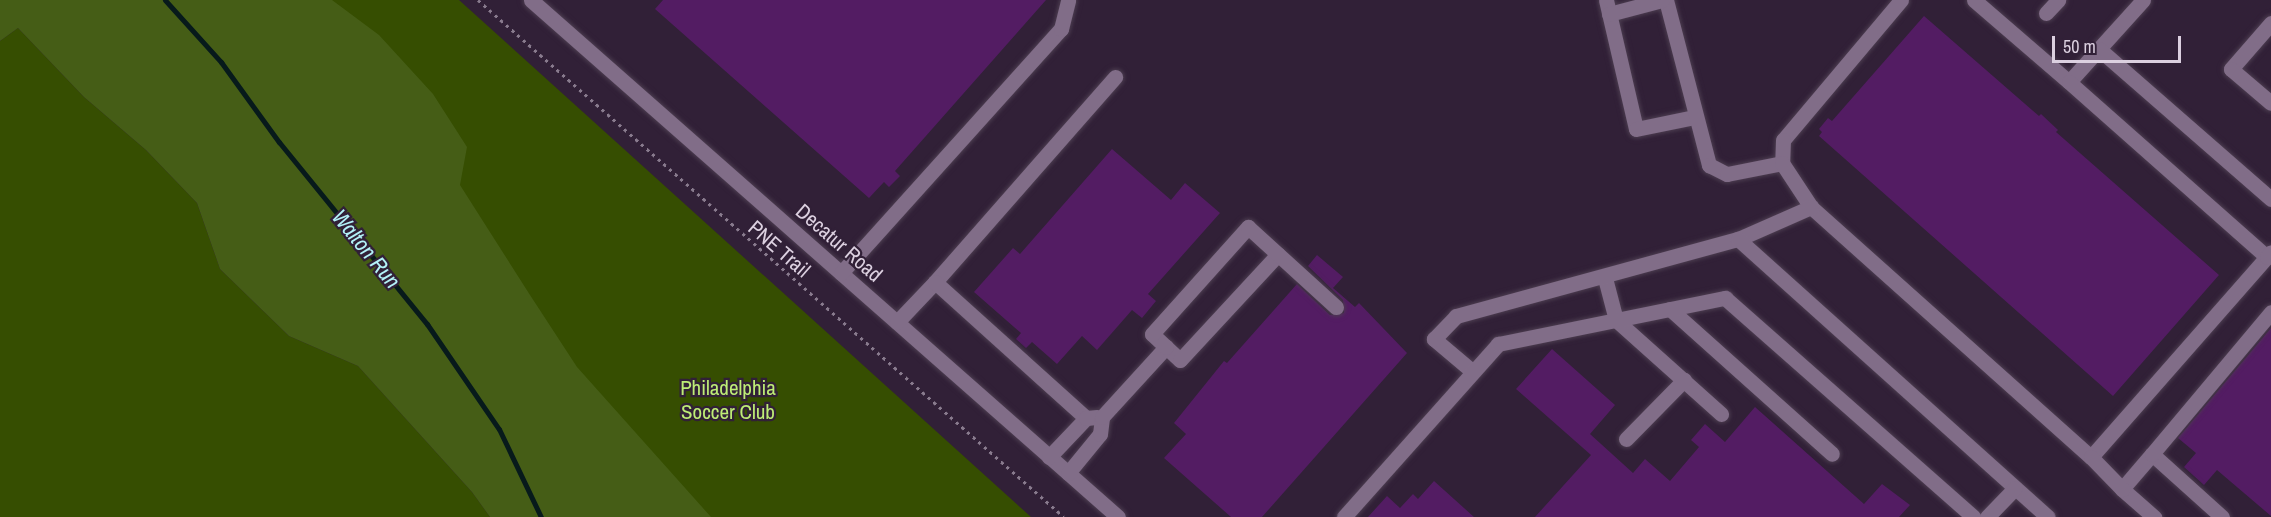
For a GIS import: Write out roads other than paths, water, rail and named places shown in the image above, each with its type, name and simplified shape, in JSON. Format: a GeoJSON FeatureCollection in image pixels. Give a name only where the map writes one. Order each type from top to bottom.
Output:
{"type":"FeatureCollection","features":[{"type":"Feature","properties":{"kind":"street","name":"Decatur Road"},"geometry":{"type":"LineString","coordinates":[[531,0],[1118,517]]}},
{"type":"Feature","properties":{"kind":"street"},"geometry":{"type":"LineString","coordinates":[[841,273],[1061,29],[1068,0]]}},
{"type":"Feature","properties":{"kind":"street"},"geometry":{"type":"LineString","coordinates":[[1694,117],[1636,129],[1607,7],[1664,0],[1694,117],[1709,165],[1727,174],[1782,164]]}},
{"type":"Feature","properties":{"kind":"street"},"geometry":{"type":"LineString","coordinates":[[1901,0],[1783,140],[1782,164],[1811,207],[2091,457],[2154,517]]}},
{"type":"Feature","properties":{"kind":"street"},"geometry":{"type":"LineString","coordinates":[[1974,0],[2269,254],[2091,457]]}},
{"type":"Feature","properties":{"kind":"street"},"geometry":{"type":"LineString","coordinates":[[2046,13],[2058,0]]}},
{"type":"Feature","properties":{"kind":"street"},"geometry":{"type":"LineString","coordinates":[[2069,82],[2143,0]]}},
{"type":"Feature","properties":{"kind":"street"},"geometry":{"type":"LineString","coordinates":[[2271,23],[2231,69],[2271,103]]}},
{"type":"Feature","properties":{"kind":"street"},"geometry":{"type":"LineString","coordinates":[[2099,49],[2271,199]]}},
{"type":"Feature","properties":{"kind":"street"},"geometry":{"type":"LineString","coordinates":[[897,322],[1115,77]]}},
{"type":"Feature","properties":{"kind":"street"},"geometry":{"type":"LineString","coordinates":[[1472,371],[1434,339],[1456,316],[1605,278],[1738,239],[1811,207]]}},
{"type":"Feature","properties":{"kind":"street"},"geometry":{"type":"LineString","coordinates":[[1278,254],[1180,360],[1152,334],[1248,227],[1278,254],[1336,307]]}},
{"type":"Feature","properties":{"kind":"street"},"geometry":{"type":"LineString","coordinates":[[1738,239],[2048,517]]}},
{"type":"Feature","properties":{"kind":"street"},"geometry":{"type":"LineString","coordinates":[[1605,278],[1616,320],[1721,414]]}},
{"type":"Feature","properties":{"kind":"street"},"geometry":{"type":"LineString","coordinates":[[935,282],[1086,418]]}},
{"type":"Feature","properties":{"kind":"street"},"geometry":{"type":"LineString","coordinates":[[1344,517],[1498,344],[1725,298],[1973,517]]}},
{"type":"Feature","properties":{"kind":"street"},"geometry":{"type":"LineString","coordinates":[[1670,309],[1832,454]]}},
{"type":"Feature","properties":{"kind":"street"},"geometry":{"type":"LineString","coordinates":[[2122,489],[2271,312]]}},
{"type":"Feature","properties":{"kind":"street"},"geometry":{"type":"LineString","coordinates":[[1068,473],[1100,434],[1102,417],[1166,347]]}},
{"type":"Feature","properties":{"kind":"street"},"geometry":{"type":"LineString","coordinates":[[1626,439],[1684,380]]}},
{"type":"Feature","properties":{"kind":"street"},"geometry":{"type":"LineString","coordinates":[[1049,457],[1086,418],[1102,417]]}},
{"type":"Feature","properties":{"kind":"street"},"geometry":{"type":"LineString","coordinates":[[2152,454],[2222,517]]}},
{"type":"Feature","properties":{"kind":"street"},"geometry":{"type":"LineString","coordinates":[[1987,517],[2015,488]]}},
{"type":"Feature","properties":{"kind":"waterway","name":"Walton Run"},"geometry":{"type":"LineString","coordinates":[[165,0],[221,62],[279,142],[427,324],[499,429],[541,517]]}},
{"type":"Feature","properties":{"kind":"park label","name":"Philadelphia Soccer Club"},"geometry":{"type":"Point","coordinates":[728,400]}}]}
